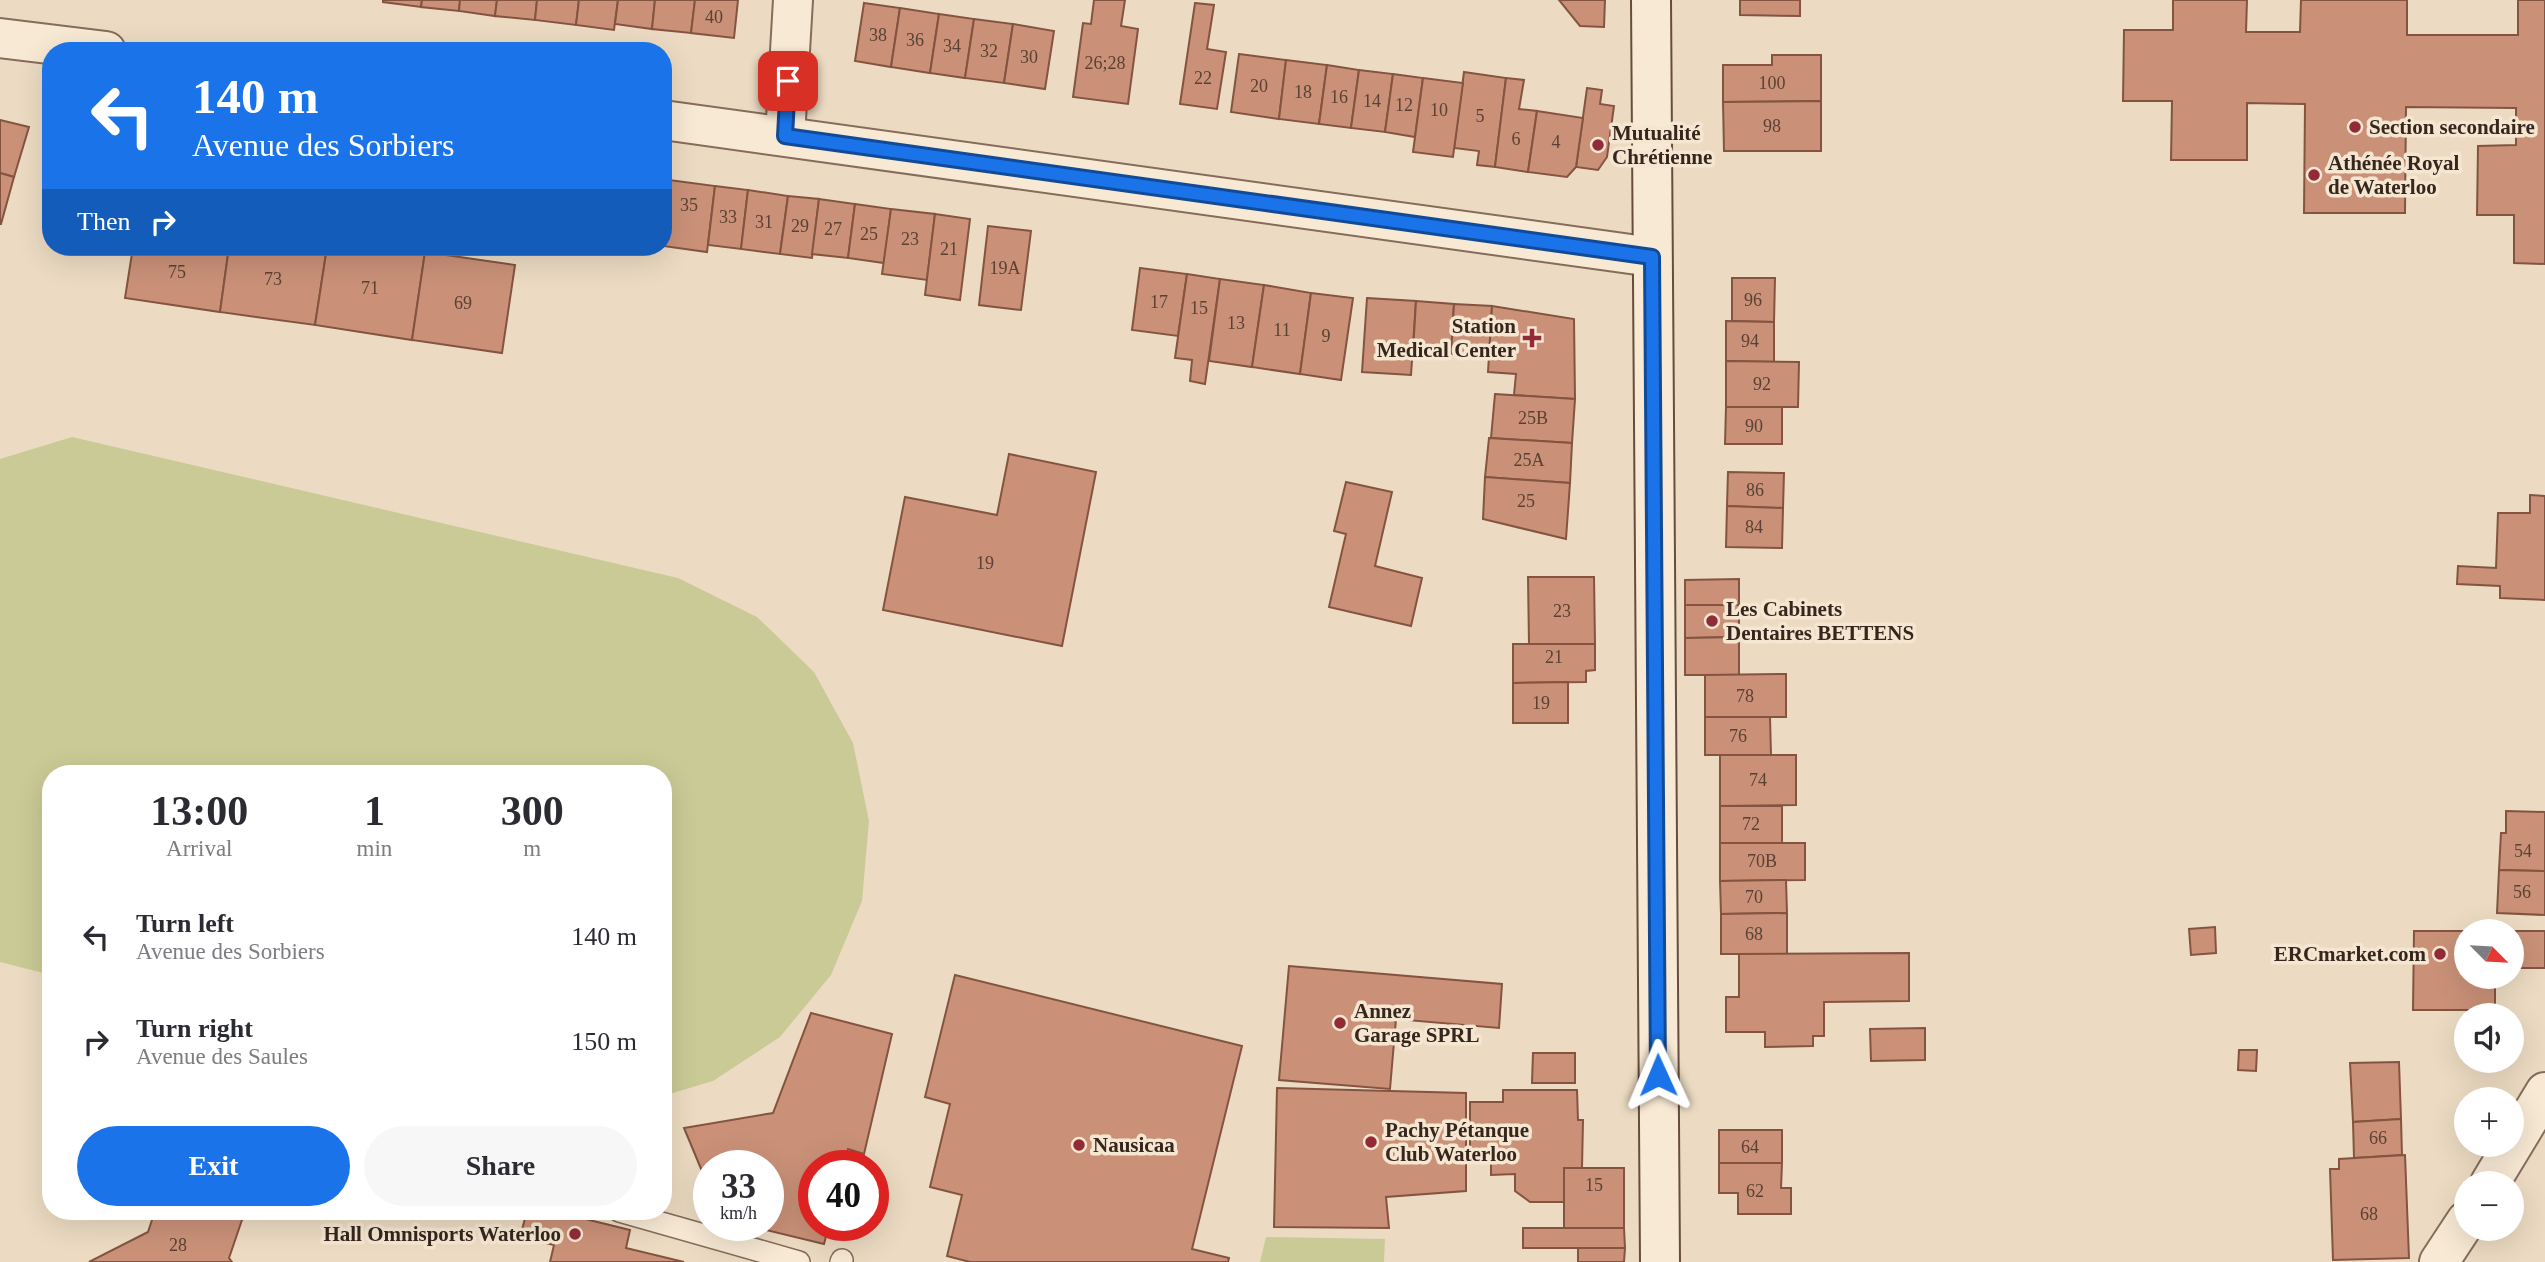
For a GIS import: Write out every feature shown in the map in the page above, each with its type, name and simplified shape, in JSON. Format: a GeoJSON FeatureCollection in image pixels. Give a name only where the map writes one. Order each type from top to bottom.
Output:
{"type":"FeatureCollection","features":[{"type":"Feature","properties":{"kind":"street"},"geometry":{"type":"LineString","coordinates":[[785,136],[793,0]]}},
{"type":"Feature","properties":{"kind":"street"},"geometry":{"type":"LineString","coordinates":[[1651,0],[1660,1262]]}},
{"type":"Feature","properties":{"kind":"street"},"geometry":{"type":"LineString","coordinates":[[0,37],[42,43]]}},
{"type":"Feature","properties":{"kind":"street"},"geometry":{"type":"LineString","coordinates":[[672,121],[1652,257]]}},
{"type":"Feature","properties":{"kind":"street"},"geometry":{"type":"LineString","coordinates":[[2497,1171],[2545,1092]]}},
{"type":"Feature","properties":{"kind":"street"},"geometry":{"type":"LineString","coordinates":[[2439,1262],[2454,1239]]}},
{"type":"Feature","properties":{"kind":"lane"},"geometry":{"type":"LineString","coordinates":[[651,1220],[799,1262]]}},
{"type":"Feature","properties":{"kind":"green space"},"geometry":{"type":"Polygon","coordinates":[[[72,437],[678,578],[757,617],[814,672],[853,743],[869,821],[862,901],[831,975],[780,1037],[713,1081],[672,1093],[672,765],[42,765],[42,973],[0,962],[0,459],[72,437]]]}},
{"type":"Feature","properties":{"kind":"green space"},"geometry":{"type":"Polygon","coordinates":[[[1266,1237],[1385,1239],[1384,1262],[1260,1262],[1266,1237]]]}},
{"type":"Feature","properties":{"kind":"building"},"geometry":{"type":"Polygon","coordinates":[[[383,0],[422,0],[421,7],[383,0]]]}},
{"type":"Feature","properties":{"kind":"building"},"geometry":{"type":"Polygon","coordinates":[[[422,0],[460,0],[459,11],[421,7],[422,0]]]}},
{"type":"Feature","properties":{"kind":"building"},"geometry":{"type":"Polygon","coordinates":[[[460,0],[497,0],[495,16],[459,11],[460,0]]]}},
{"type":"Feature","properties":{"kind":"building"},"geometry":{"type":"Polygon","coordinates":[[[497,0],[537,0],[535,20],[495,16],[497,0]]]}},
{"type":"Feature","properties":{"kind":"building"},"geometry":{"type":"Polygon","coordinates":[[[537,0],[579,0],[576,25],[535,20],[537,0]]]}},
{"type":"Feature","properties":{"kind":"building"},"geometry":{"type":"Polygon","coordinates":[[[579,0],[618,0],[614,30],[576,25],[579,0]]]}},
{"type":"Feature","properties":{"kind":"building"},"geometry":{"type":"Polygon","coordinates":[[[618,0],[655,0],[652,29],[615,24],[618,0]]]}},
{"type":"Feature","properties":{"kind":"building"},"geometry":{"type":"Polygon","coordinates":[[[655,0],[695,0],[691,33],[652,29],[655,0]]]}},
{"type":"Feature","properties":{"kind":"building"},"geometry":{"type":"Polygon","coordinates":[[[695,0],[738,0],[734,38],[691,33],[695,0]]]}},
{"type":"Feature","properties":{"kind":"building"},"geometry":{"type":"Polygon","coordinates":[[[1094,0],[1125,0],[1121,26],[1138,29],[1128,104],[1073,97],[1083,23],[1091,24],[1094,0]]]}},
{"type":"Feature","properties":{"kind":"building"},"geometry":{"type":"Polygon","coordinates":[[[1559,0],[1605,0],[1604,27],[1580,26],[1559,0]]]}},
{"type":"Feature","properties":{"kind":"building"},"geometry":{"type":"Polygon","coordinates":[[[1740,0],[1800,0],[1800,16],[1740,15],[1740,0]]]}},
{"type":"Feature","properties":{"kind":"building","name":"Section secondaire"},"geometry":{"type":"Polygon","coordinates":[[[2173,0],[2247,0],[2246,32],[2300,32],[2301,0],[2407,0],[2407,35],[2518,35],[2518,0],[2545,0],[2545,264],[2514,263],[2514,215],[2477,215],[2478,146],[2516,145],[2516,108],[2406,107],[2405,213],[2304,213],[2305,104],[2247,103],[2247,160],[2171,160],[2172,101],[2123,101],[2124,30],[2173,30],[2173,0]]]}},
{"type":"Feature","properties":{"kind":"building"},"geometry":{"type":"Polygon","coordinates":[[[864,3],[900,8],[891,67],[855,61],[864,3]]]}},
{"type":"Feature","properties":{"kind":"building"},"geometry":{"type":"Polygon","coordinates":[[[1195,3],[1214,5],[1207,49],[1226,52],[1217,109],[1180,104],[1195,3]]]}},
{"type":"Feature","properties":{"kind":"building"},"geometry":{"type":"Polygon","coordinates":[[[900,8],[939,14],[930,73],[891,67],[900,8]]]}},
{"type":"Feature","properties":{"kind":"building"},"geometry":{"type":"Polygon","coordinates":[[[939,14],[974,19],[965,78],[930,73],[939,14]]]}},
{"type":"Feature","properties":{"kind":"building"},"geometry":{"type":"Polygon","coordinates":[[[974,19],[1013,24],[1004,83],[965,78],[974,19]]]}},
{"type":"Feature","properties":{"kind":"building"},"geometry":{"type":"Polygon","coordinates":[[[1013,24],[1054,31],[1045,89],[1004,83],[1013,24]]]}},
{"type":"Feature","properties":{"kind":"building"},"geometry":{"type":"Polygon","coordinates":[[[1239,54],[1286,60],[1279,119],[1231,112],[1239,54]]]}},
{"type":"Feature","properties":{"kind":"building"},"geometry":{"type":"Polygon","coordinates":[[[1772,55],[1821,55],[1821,101],[1723,102],[1723,65],[1772,65],[1772,55]]]}},
{"type":"Feature","properties":{"kind":"building"},"geometry":{"type":"Polygon","coordinates":[[[1286,60],[1327,65],[1319,124],[1279,119],[1286,60]]]}},
{"type":"Feature","properties":{"kind":"building"},"geometry":{"type":"Polygon","coordinates":[[[1327,65],[1359,70],[1351,128],[1319,124],[1327,65]]]}},
{"type":"Feature","properties":{"kind":"building"},"geometry":{"type":"Polygon","coordinates":[[[1359,70],[1393,74],[1385,132],[1351,128],[1359,70]]]}},
{"type":"Feature","properties":{"kind":"building"},"geometry":{"type":"Polygon","coordinates":[[[1464,72],[1506,78],[1495,167],[1477,165],[1479,151],[1454,148],[1464,72]]]}},
{"type":"Feature","properties":{"kind":"building"},"geometry":{"type":"Polygon","coordinates":[[[1393,74],[1423,78],[1415,137],[1385,132],[1393,74]]]}},
{"type":"Feature","properties":{"kind":"building"},"geometry":{"type":"Polygon","coordinates":[[[1423,78],[1463,83],[1453,157],[1413,152],[1423,78]]]}},
{"type":"Feature","properties":{"kind":"building"},"geometry":{"type":"Polygon","coordinates":[[[1506,78],[1524,80],[1519,109],[1537,111],[1528,172],[1495,167],[1506,78]]]}},
{"type":"Feature","properties":{"kind":"building"},"geometry":{"type":"Polygon","coordinates":[[[1587,88],[1602,90],[1600,104],[1614,106],[1607,157],[1598,170],[1576,167],[1587,88]]]}},
{"type":"Feature","properties":{"kind":"building"},"geometry":{"type":"Polygon","coordinates":[[[1821,101],[1821,151],[1724,151],[1723,102],[1821,101]]]}},
{"type":"Feature","properties":{"kind":"building"},"geometry":{"type":"Polygon","coordinates":[[[1537,111],[1583,118],[1576,167],[1567,177],[1528,172],[1537,111]]]}},
{"type":"Feature","properties":{"kind":"building"},"geometry":{"type":"Polygon","coordinates":[[[0,120],[29,127],[14,177],[0,173],[0,120]]]}},
{"type":"Feature","properties":{"kind":"building"},"geometry":{"type":"Polygon","coordinates":[[[0,173],[14,177],[1,224],[0,224],[0,173]]]}},
{"type":"Feature","properties":{"kind":"building"},"geometry":{"type":"Polygon","coordinates":[[[672,180],[715,186],[707,252],[672,247],[672,180]]]}},
{"type":"Feature","properties":{"kind":"building"},"geometry":{"type":"Polygon","coordinates":[[[715,186],[748,190],[741,249],[708,245],[715,186]]]}},
{"type":"Feature","properties":{"kind":"building"},"geometry":{"type":"Polygon","coordinates":[[[748,190],[788,196],[780,254],[741,249],[748,190]]]}},
{"type":"Feature","properties":{"kind":"building"},"geometry":{"type":"Polygon","coordinates":[[[788,196],[819,199],[812,258],[780,254],[788,196]]]}},
{"type":"Feature","properties":{"kind":"building"},"geometry":{"type":"Polygon","coordinates":[[[819,199],[855,204],[848,258],[812,254],[819,199]]]}},
{"type":"Feature","properties":{"kind":"building"},"geometry":{"type":"Polygon","coordinates":[[[855,204],[891,209],[884,263],[848,258],[855,204]]]}},
{"type":"Feature","properties":{"kind":"building"},"geometry":{"type":"Polygon","coordinates":[[[891,209],[935,214],[927,280],[882,274],[891,209]]]}},
{"type":"Feature","properties":{"kind":"building"},"geometry":{"type":"Polygon","coordinates":[[[935,214],[970,219],[960,300],[925,295],[935,214]]]}},
{"type":"Feature","properties":{"kind":"building"},"geometry":{"type":"Polygon","coordinates":[[[988,226],[1031,231],[1021,310],[979,305],[988,226]]]}},
{"type":"Feature","properties":{"kind":"building"},"geometry":{"type":"Polygon","coordinates":[[[132,256],[228,256],[220,312],[125,298],[132,256]]]}},
{"type":"Feature","properties":{"kind":"building"},"geometry":{"type":"Polygon","coordinates":[[[228,256],[326,256],[315,325],[220,312],[228,256]]]}},
{"type":"Feature","properties":{"kind":"building"},"geometry":{"type":"Polygon","coordinates":[[[326,256],[424,256],[412,340],[315,325],[326,256]]]}},
{"type":"Feature","properties":{"kind":"building"},"geometry":{"type":"Polygon","coordinates":[[[424,256],[453,256],[515,265],[502,353],[412,340],[424,256]]]}},
{"type":"Feature","properties":{"kind":"building"},"geometry":{"type":"Polygon","coordinates":[[[1140,268],[1187,274],[1178,336],[1132,330],[1140,268]]]}},
{"type":"Feature","properties":{"kind":"building"},"geometry":{"type":"Polygon","coordinates":[[[1187,274],[1220,279],[1205,384],[1190,381],[1192,360],[1175,358],[1187,274]]]}},
{"type":"Feature","properties":{"kind":"building"},"geometry":{"type":"Polygon","coordinates":[[[1732,278],[1775,278],[1774,322],[1732,321],[1732,278]]]}},
{"type":"Feature","properties":{"kind":"building"},"geometry":{"type":"Polygon","coordinates":[[[1220,279],[1264,285],[1252,367],[1209,361],[1220,279]]]}},
{"type":"Feature","properties":{"kind":"building"},"geometry":{"type":"Polygon","coordinates":[[[1264,285],[1311,293],[1300,374],[1252,367],[1264,285]]]}},
{"type":"Feature","properties":{"kind":"building"},"geometry":{"type":"Polygon","coordinates":[[[1311,293],[1353,298],[1341,380],[1300,374],[1311,293]]]}},
{"type":"Feature","properties":{"kind":"building"},"geometry":{"type":"Polygon","coordinates":[[[1367,298],[1416,301],[1411,375],[1362,372],[1367,298]]]}},
{"type":"Feature","properties":{"kind":"building"},"geometry":{"type":"Polygon","coordinates":[[[1416,301],[1454,304],[1451,354],[1413,352],[1416,301]]]}},
{"type":"Feature","properties":{"kind":"building"},"geometry":{"type":"Polygon","coordinates":[[[1454,304],[1492,306],[1489,357],[1451,354],[1454,304]]]}},
{"type":"Feature","properties":{"kind":"building","name":"Station Medical Center"},"geometry":{"type":"Polygon","coordinates":[[[1492,306],[1574,319],[1575,399],[1514,395],[1516,374],[1488,372],[1492,306]]]}},
{"type":"Feature","properties":{"kind":"building"},"geometry":{"type":"Polygon","coordinates":[[[1726,321],[1774,322],[1774,362],[1726,361],[1726,321]]]}},
{"type":"Feature","properties":{"kind":"building"},"geometry":{"type":"Polygon","coordinates":[[[1726,361],[1799,362],[1798,407],[1726,407],[1726,361]]]}},
{"type":"Feature","properties":{"kind":"building"},"geometry":{"type":"Polygon","coordinates":[[[1495,394],[1575,399],[1572,443],[1491,438],[1495,394]]]}},
{"type":"Feature","properties":{"kind":"building"},"geometry":{"type":"Polygon","coordinates":[[[1726,407],[1782,407],[1782,444],[1725,444],[1726,407]]]}},
{"type":"Feature","properties":{"kind":"building"},"geometry":{"type":"Polygon","coordinates":[[[1489,438],[1572,443],[1570,483],[1485,477],[1489,438]]]}},
{"type":"Feature","properties":{"kind":"building"},"geometry":{"type":"Polygon","coordinates":[[[1009,454],[1096,472],[1062,646],[883,610],[905,497],[997,515],[1009,454]]]}},
{"type":"Feature","properties":{"kind":"building"},"geometry":{"type":"Polygon","coordinates":[[[1728,472],[1784,473],[1783,508],[1727,506],[1728,472]]]}},
{"type":"Feature","properties":{"kind":"building"},"geometry":{"type":"Polygon","coordinates":[[[1485,477],[1570,483],[1566,539],[1483,519],[1485,477]]]}},
{"type":"Feature","properties":{"kind":"building"},"geometry":{"type":"Polygon","coordinates":[[[1346,482],[1392,492],[1375,566],[1422,578],[1411,626],[1329,607],[1346,534],[1334,531],[1346,482]]]}},
{"type":"Feature","properties":{"kind":"building"},"geometry":{"type":"Polygon","coordinates":[[[2530,495],[2545,496],[2545,600],[2500,598],[2500,586],[2457,584],[2458,566],[2496,568],[2498,513],[2530,513],[2530,495]]]}},
{"type":"Feature","properties":{"kind":"building"},"geometry":{"type":"Polygon","coordinates":[[[1727,506],[1783,508],[1782,548],[1726,547],[1727,506]]]}},
{"type":"Feature","properties":{"kind":"building"},"geometry":{"type":"Polygon","coordinates":[[[1528,577],[1594,577],[1595,644],[1529,644],[1528,577]]]}},
{"type":"Feature","properties":{"kind":"building"},"geometry":{"type":"Polygon","coordinates":[[[1739,579],[1739,605],[1685,605],[1685,580],[1739,579]]]}},
{"type":"Feature","properties":{"kind":"building","name":"Les Cabinets Dentaires BETTENS"},"geometry":{"type":"Polygon","coordinates":[[[1685,605],[1739,605],[1739,637],[1685,638],[1685,605]]]}},
{"type":"Feature","properties":{"kind":"building"},"geometry":{"type":"Polygon","coordinates":[[[1739,637],[1739,675],[1685,675],[1685,638],[1739,637]]]}},
{"type":"Feature","properties":{"kind":"building"},"geometry":{"type":"Polygon","coordinates":[[[1513,644],[1595,644],[1595,670],[1586,671],[1586,682],[1513,683],[1513,644]]]}},
{"type":"Feature","properties":{"kind":"building"},"geometry":{"type":"Polygon","coordinates":[[[1786,674],[1786,717],[1705,717],[1705,675],[1786,674]]]}},
{"type":"Feature","properties":{"kind":"building"},"geometry":{"type":"Polygon","coordinates":[[[1568,682],[1568,723],[1513,723],[1513,683],[1568,682]]]}},
{"type":"Feature","properties":{"kind":"building"},"geometry":{"type":"Polygon","coordinates":[[[1705,717],[1770,717],[1771,755],[1705,755],[1705,717]]]}},
{"type":"Feature","properties":{"kind":"building"},"geometry":{"type":"Polygon","coordinates":[[[1720,755],[1796,755],[1796,805],[1720,806],[1720,755]]]}},
{"type":"Feature","properties":{"kind":"building"},"geometry":{"type":"Polygon","coordinates":[[[1720,806],[1782,806],[1782,843],[1720,843],[1720,806]]]}},
{"type":"Feature","properties":{"kind":"building"},"geometry":{"type":"Polygon","coordinates":[[[2506,811],[2545,812],[2545,871],[2499,870],[2501,833],[2506,833],[2506,811]]]}},
{"type":"Feature","properties":{"kind":"building"},"geometry":{"type":"Polygon","coordinates":[[[1720,843],[1805,843],[1805,880],[1720,881],[1720,843]]]}},
{"type":"Feature","properties":{"kind":"building"},"geometry":{"type":"Polygon","coordinates":[[[2499,870],[2545,871],[2545,915],[2497,913],[2499,870]]]}},
{"type":"Feature","properties":{"kind":"building"},"geometry":{"type":"Polygon","coordinates":[[[1786,880],[1787,913],[1721,914],[1720,881],[1786,880]]]}},
{"type":"Feature","properties":{"kind":"building"},"geometry":{"type":"Polygon","coordinates":[[[1787,913],[1787,954],[1721,954],[1721,914],[1787,913]]]}},
{"type":"Feature","properties":{"kind":"building"},"geometry":{"type":"Polygon","coordinates":[[[2215,927],[2216,953],[2191,955],[2189,929],[2215,927]]]}},
{"type":"Feature","properties":{"kind":"building","name":"ERCmarket.com"},"geometry":{"type":"Polygon","coordinates":[[[2414,931],[2454,931],[2454,989],[2495,989],[2495,1003],[2454,1003],[2454,1010],[2413,1010],[2414,931]]]}},
{"type":"Feature","properties":{"kind":"building"},"geometry":{"type":"Polygon","coordinates":[[[2524,931],[2545,931],[2545,968],[2524,968],[2524,931]]]}},
{"type":"Feature","properties":{"kind":"building"},"geometry":{"type":"Polygon","coordinates":[[[1909,953],[1909,1001],[1824,1002],[1824,1036],[1813,1036],[1813,1046],[1765,1047],[1765,1032],[1726,1032],[1726,997],[1739,997],[1739,954],[1909,953]]]}},
{"type":"Feature","properties":{"kind":"building","name":"Annez Garage SPRL"},"geometry":{"type":"Polygon","coordinates":[[[1289,966],[1502,984],[1499,1028],[1396,1019],[1390,1089],[1279,1080],[1289,966]]]}},
{"type":"Feature","properties":{"kind":"building","name":"Nausicaa"},"geometry":{"type":"Polygon","coordinates":[[[955,975],[1242,1046],[1192,1249],[1229,1258],[1228,1262],[970,1262],[947,1256],[962,1195],[930,1187],[950,1104],[925,1097],[955,975]]]}},
{"type":"Feature","properties":{"kind":"building"},"geometry":{"type":"Polygon","coordinates":[[[811,1013],[892,1034],[865,1150],[798,1150],[798,1238],[784,1234],[784,1150],[693,1150],[684,1128],[773,1113],[811,1013]]]}},
{"type":"Feature","properties":{"kind":"building"},"geometry":{"type":"Polygon","coordinates":[[[1925,1028],[1925,1060],[1871,1061],[1870,1029],[1925,1028]]]}},
{"type":"Feature","properties":{"kind":"building"},"geometry":{"type":"Polygon","coordinates":[[[2239,1050],[2257,1050],[2256,1071],[2238,1070],[2239,1050]]]}},
{"type":"Feature","properties":{"kind":"building"},"geometry":{"type":"Polygon","coordinates":[[[1533,1053],[1575,1053],[1575,1083],[1532,1083],[1533,1053]]]}},
{"type":"Feature","properties":{"kind":"building"},"geometry":{"type":"Polygon","coordinates":[[[2399,1062],[2401,1119],[2353,1122],[2350,1063],[2399,1062]]]}},
{"type":"Feature","properties":{"kind":"building","name":"Pachy Pétanque Club Waterloo"},"geometry":{"type":"Polygon","coordinates":[[[1277,1088],[1466,1093],[1466,1191],[1386,1197],[1389,1228],[1274,1227],[1277,1088]]]}},
{"type":"Feature","properties":{"kind":"building"},"geometry":{"type":"Polygon","coordinates":[[[1503,1090],[1577,1090],[1578,1120],[1583,1120],[1582,1168],[1564,1168],[1565,1202],[1530,1202],[1515,1191],[1515,1174],[1491,1175],[1491,1151],[1470,1151],[1470,1102],[1503,1102],[1503,1090]]]}},
{"type":"Feature","properties":{"kind":"building"},"geometry":{"type":"Polygon","coordinates":[[[2401,1119],[2402,1155],[2354,1158],[2353,1122],[2401,1119]]]}},
{"type":"Feature","properties":{"kind":"building"},"geometry":{"type":"Polygon","coordinates":[[[1719,1130],[1782,1130],[1782,1163],[1719,1163],[1719,1130]]]}},
{"type":"Feature","properties":{"kind":"building"},"geometry":{"type":"Polygon","coordinates":[[[2405,1155],[2409,1258],[2333,1260],[2330,1169],[2339,1169],[2339,1159],[2405,1155]]]}},
{"type":"Feature","properties":{"kind":"building"},"geometry":{"type":"Polygon","coordinates":[[[1719,1163],[1782,1163],[1781,1188],[1791,1188],[1791,1214],[1738,1214],[1738,1193],[1719,1193],[1719,1163]]]}},
{"type":"Feature","properties":{"kind":"building"},"geometry":{"type":"Polygon","coordinates":[[[1564,1168],[1624,1168],[1624,1228],[1564,1228],[1564,1168]]]}},
{"type":"Feature","properties":{"kind":"building"},"geometry":{"type":"Polygon","coordinates":[[[152,1220],[242,1220],[229,1258],[232,1262],[89,1262],[148,1232],[152,1220]]]}},
{"type":"Feature","properties":{"kind":"building","name":"Hall Omnisports Waterloo"},"geometry":{"type":"Polygon","coordinates":[[[525,1220],[589,1220],[630,1230],[626,1248],[684,1262],[550,1262],[554,1245],[520,1237],[525,1220]]]}},
{"type":"Feature","properties":{"kind":"building"},"geometry":{"type":"Polygon","coordinates":[[[1523,1228],[1624,1228],[1625,1248],[1523,1248],[1523,1228]]]}},
{"type":"Feature","properties":{"kind":"building"},"geometry":{"type":"Polygon","coordinates":[[[1578,1248],[1625,1248],[1624,1262],[1578,1262],[1578,1248]]]}},
{"type":"Feature","properties":{"kind":"place","name":"Section secondaire"},"geometry":{"type":"Point","coordinates":[2355,127]}},
{"type":"Feature","properties":{"kind":"place","name":"Mutualité Chrétienne"},"geometry":{"type":"Point","coordinates":[1598,145]}},
{"type":"Feature","properties":{"kind":"place","name":"Athénée Royal de Waterloo"},"geometry":{"type":"Point","coordinates":[2314,175]}},
{"type":"Feature","properties":{"kind":"place","name":"Station Medical Center"},"geometry":{"type":"Point","coordinates":[1532,338]}},
{"type":"Feature","properties":{"kind":"place","name":"Les Cabinets Dentaires BETTENS"},"geometry":{"type":"Point","coordinates":[1712,621]}},
{"type":"Feature","properties":{"kind":"place","name":"ERCmarket.com"},"geometry":{"type":"Point","coordinates":[2440,954]}},
{"type":"Feature","properties":{"kind":"place","name":"Annez Garage SPRL"},"geometry":{"type":"Point","coordinates":[1340,1023]}},
{"type":"Feature","properties":{"kind":"place","name":"Pachy Pétanque Club Waterloo"},"geometry":{"type":"Point","coordinates":[1371,1142]}},
{"type":"Feature","properties":{"kind":"place","name":"Nausicaa"},"geometry":{"type":"Point","coordinates":[1079,1145]}},
{"type":"Feature","properties":{"kind":"place","name":"Hall Omnisports Waterloo"},"geometry":{"type":"Point","coordinates":[575,1234]}},
{"type":"Feature","properties":{"kind":"route"},"geometry":{"type":"LineString","coordinates":[[788,81],[785,136],[1652,257],[1658,1075]]}}]}
